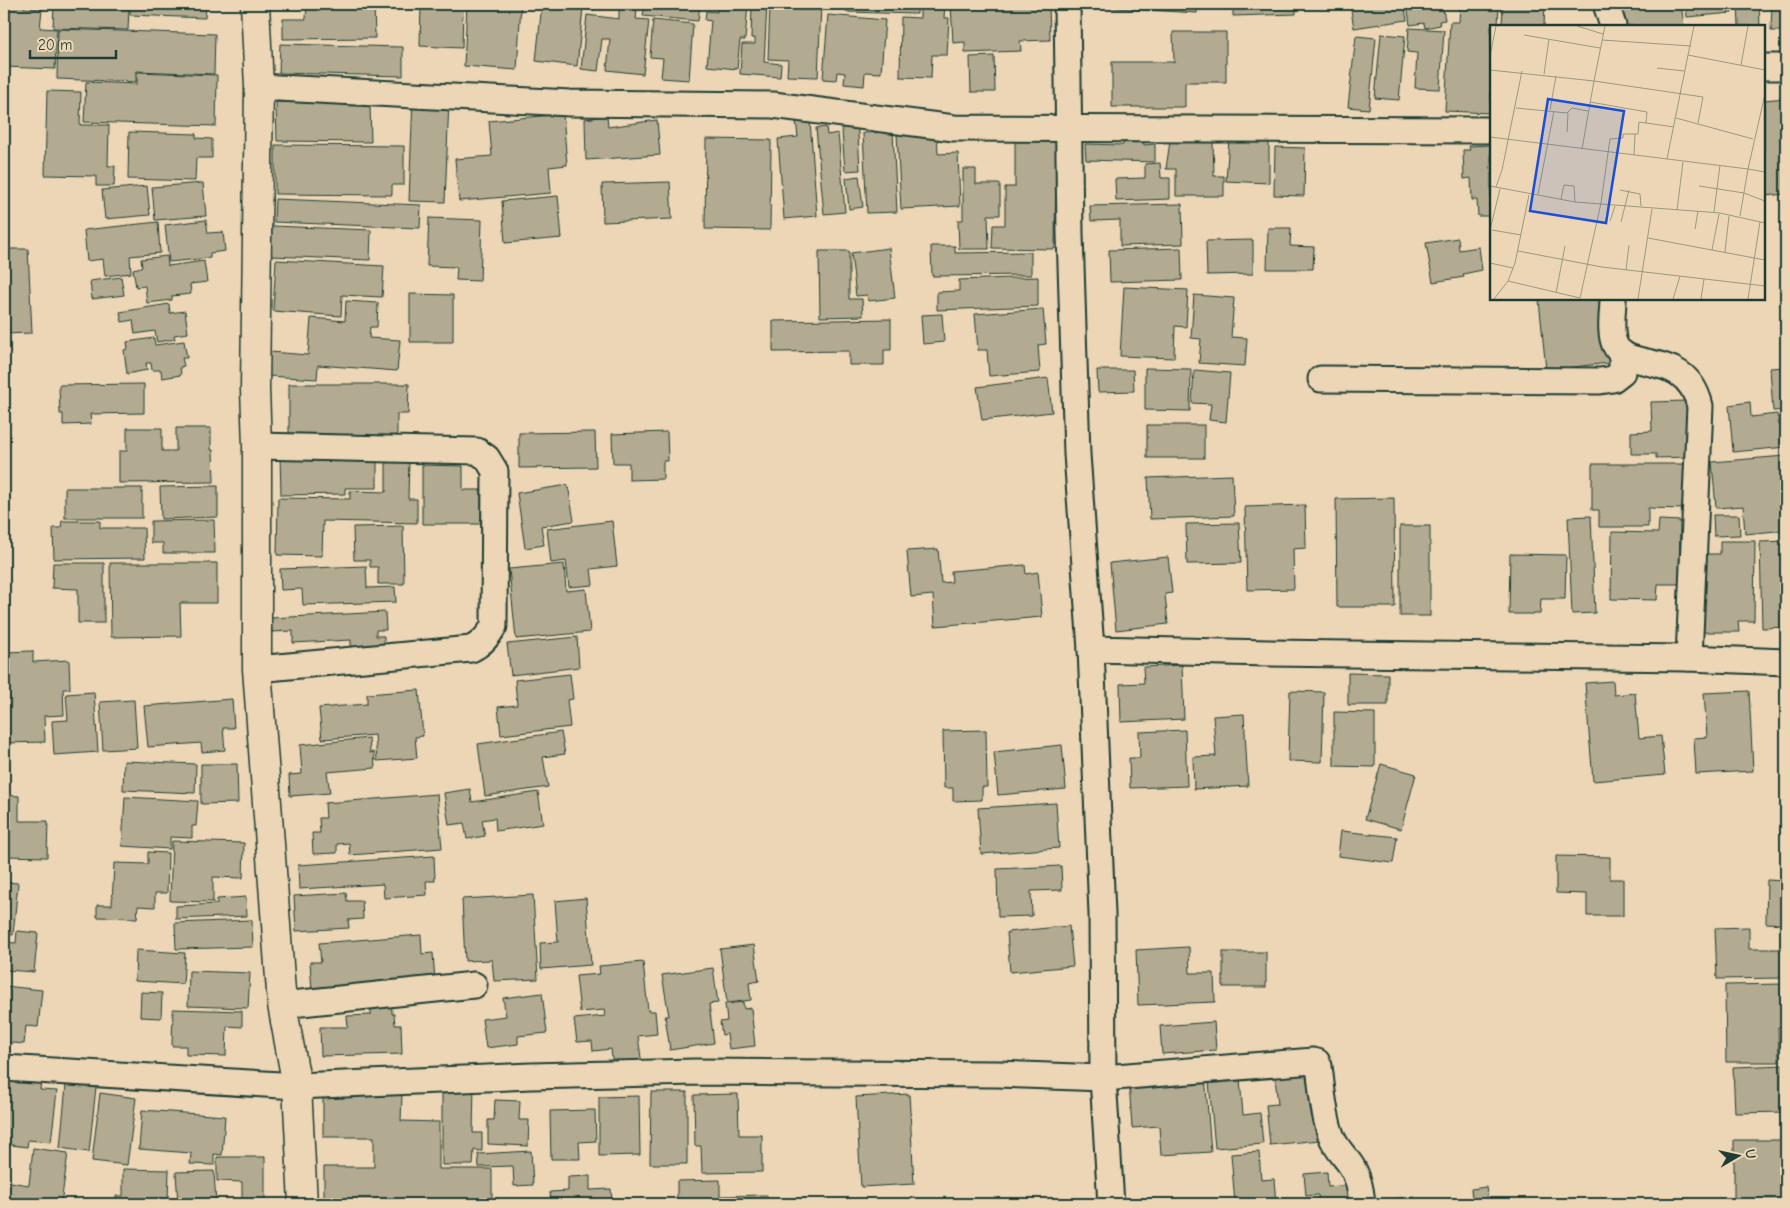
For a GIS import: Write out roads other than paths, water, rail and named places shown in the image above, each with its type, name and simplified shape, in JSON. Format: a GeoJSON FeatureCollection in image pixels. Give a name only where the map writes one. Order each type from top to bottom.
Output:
{"type":"FeatureCollection","features":[{"type":"Feature","properties":{"kind":"highway"},"geometry":{"type":"LineString","coordinates":[[255,4],[259,87],[254,389],[257,446],[257,670],[282,1005],[297,1086],[302,1204]]}},
{"type":"Feature","properties":{"kind":"street"},"geometry":{"type":"LineString","coordinates":[[1067,4],[1070,234],[1077,454],[1091,648],[1102,914],[1102,1078],[1111,1204]]}},
{"type":"Feature","properties":{"kind":"street"},"geometry":{"type":"LineString","coordinates":[[1606,4],[1613,25]]}},
{"type":"Feature","properties":{"kind":"street"},"geometry":{"type":"LineString","coordinates":[[1765,67],[1786,67]]}},
{"type":"Feature","properties":{"kind":"street"},"geometry":{"type":"LineString","coordinates":[[259,87],[570,103],[773,105],[954,128],[1490,130]]}},
{"type":"Feature","properties":{"kind":"street"},"geometry":{"type":"LineString","coordinates":[[1613,300],[1612,336],[1615,346],[1622,353],[1634,359],[1669,368],[1681,375],[1697,393],[1700,406],[1689,658]]}},
{"type":"Feature","properties":{"kind":"street"},"geometry":{"type":"LineString","coordinates":[[1321,379],[1600,381],[1614,379],[1622,372],[1622,353]]}},
{"type":"Feature","properties":{"kind":"street"},"geometry":{"type":"LineString","coordinates":[[257,446],[477,451],[487,458],[495,471],[495,480],[494,626],[481,644],[471,649],[257,670]]}},
{"type":"Feature","properties":{"kind":"street"},"geometry":{"type":"LineString","coordinates":[[1091,648],[1269,654],[1689,658],[1786,662]]}},
{"type":"Feature","properties":{"kind":"street"},"geometry":{"type":"LineString","coordinates":[[282,1005],[474,985]]}},
{"type":"Feature","properties":{"kind":"street"},"geometry":{"type":"LineString","coordinates":[[4,1068],[297,1086],[531,1076],[695,1072],[877,1072],[1102,1078],[1313,1061],[1317,1062],[1319,1066],[1326,1116],[1331,1136],[1340,1153],[1351,1164],[1357,1178],[1362,1204]]}}]}
